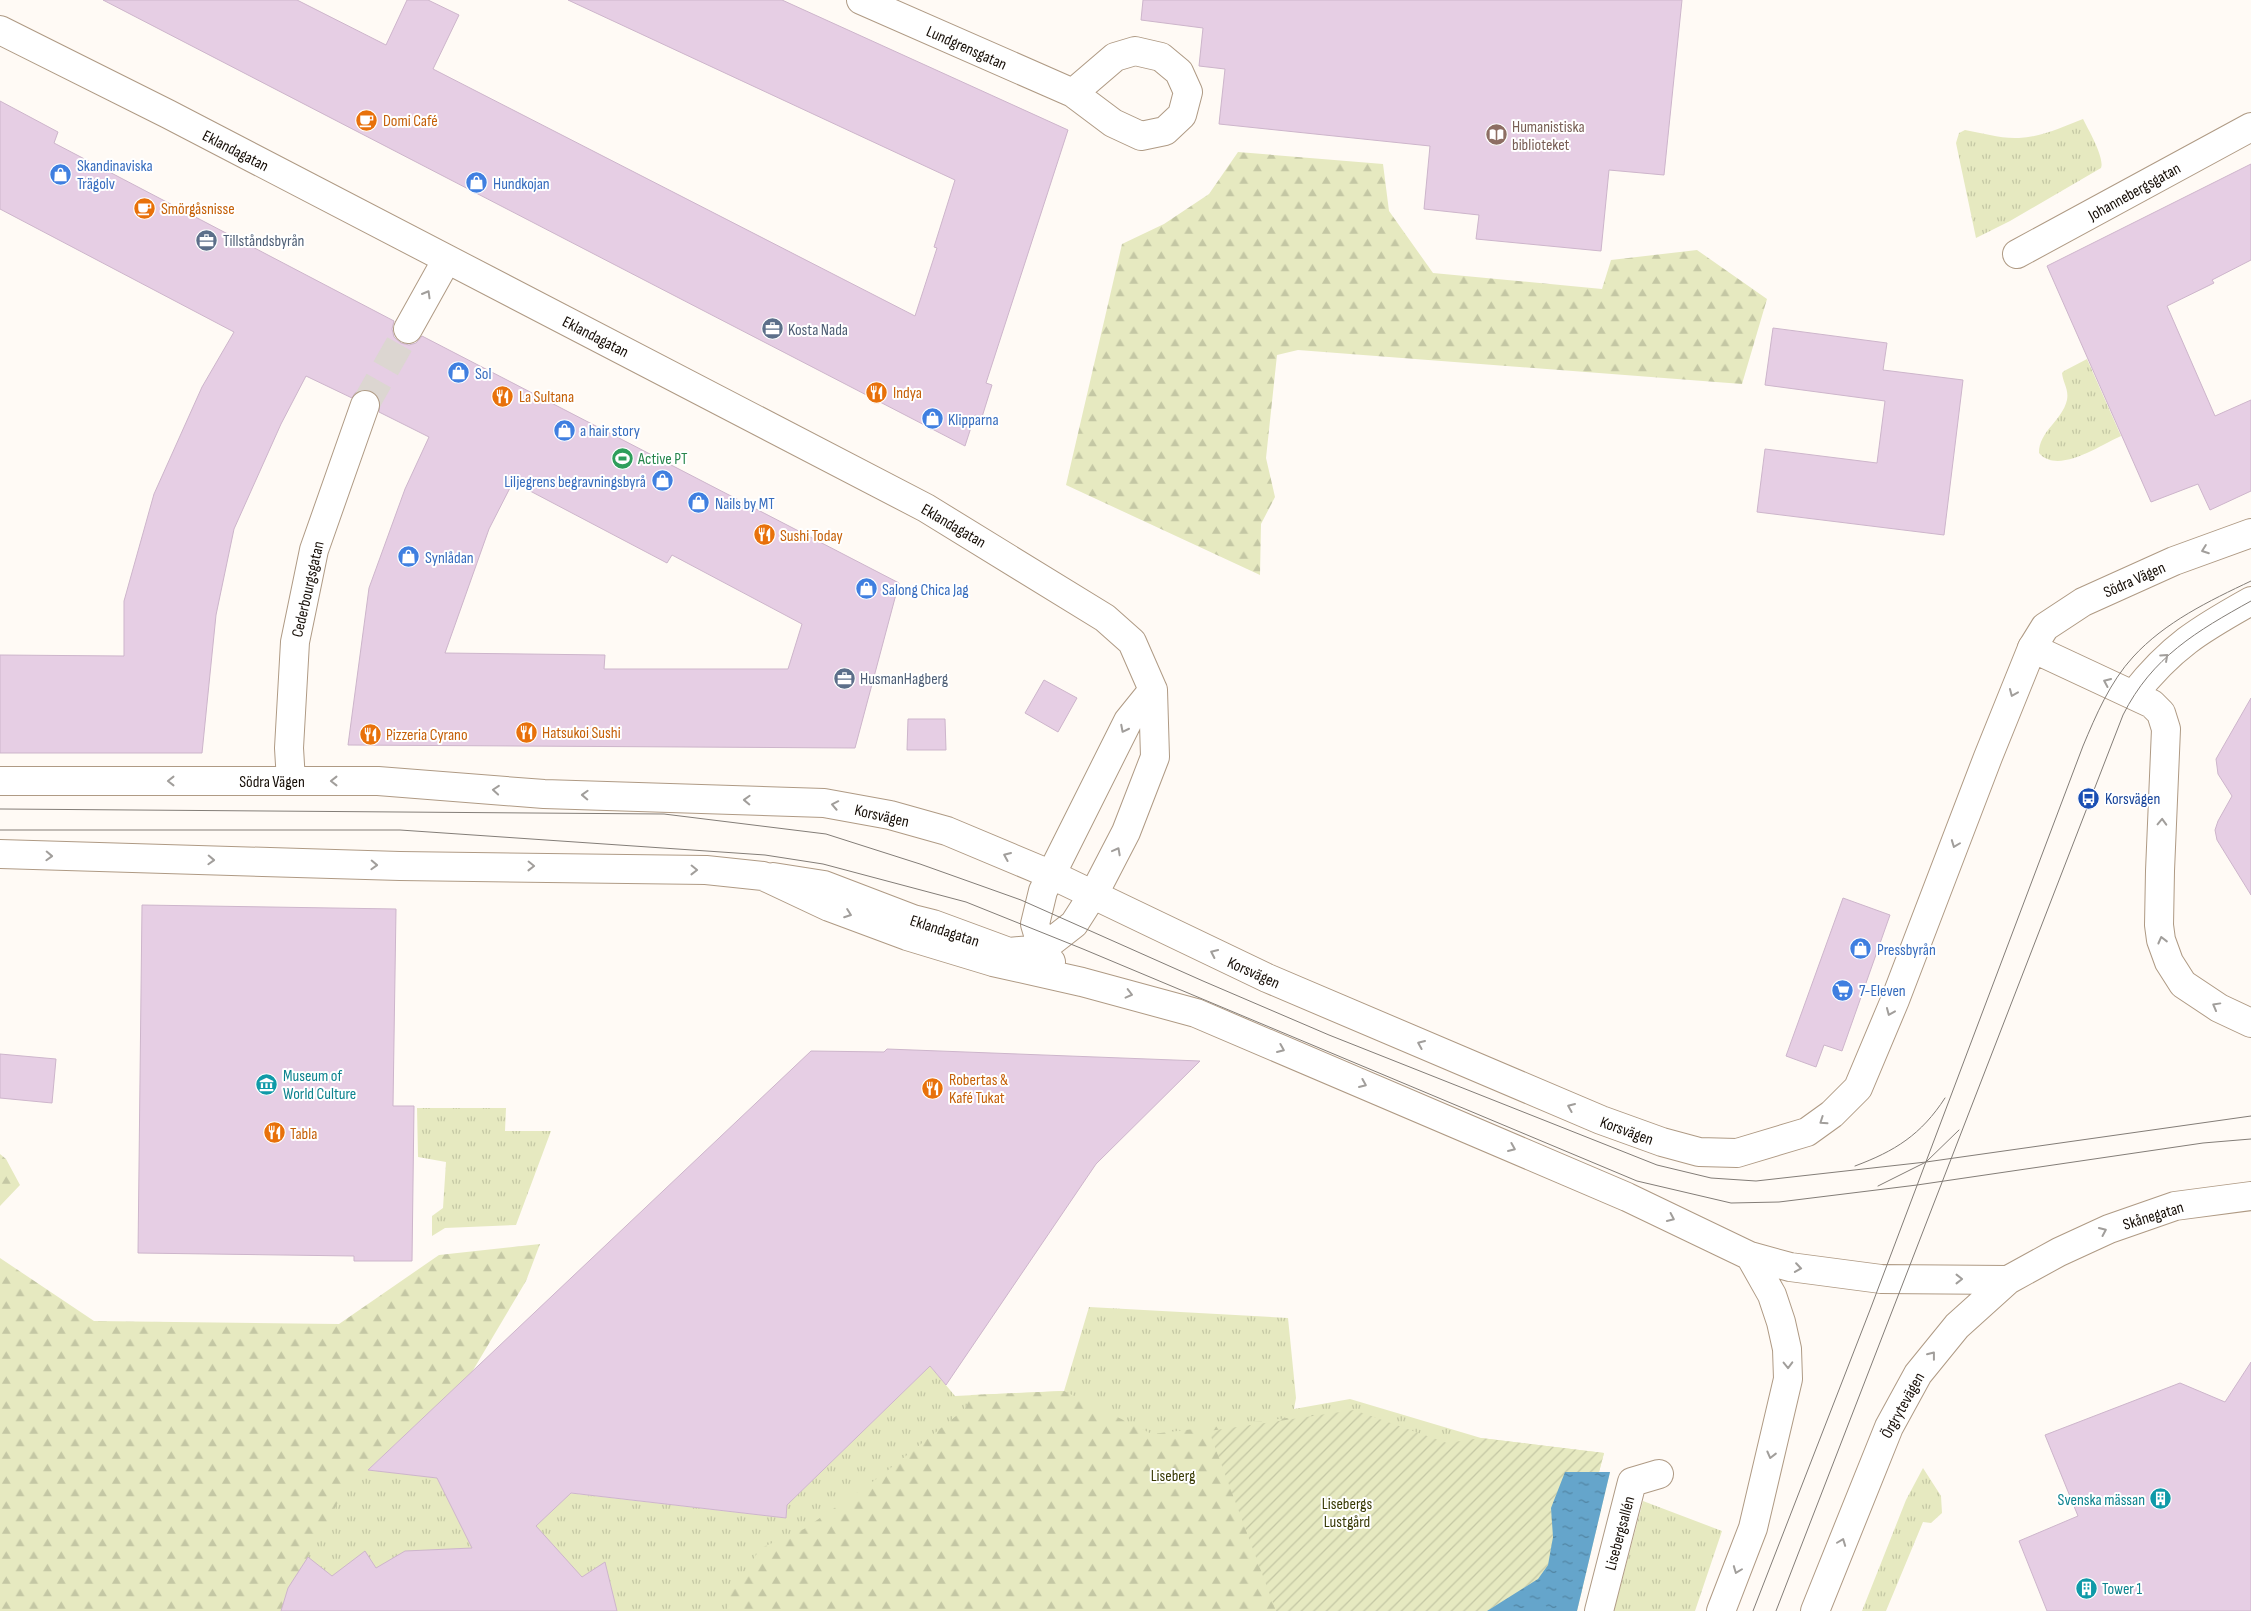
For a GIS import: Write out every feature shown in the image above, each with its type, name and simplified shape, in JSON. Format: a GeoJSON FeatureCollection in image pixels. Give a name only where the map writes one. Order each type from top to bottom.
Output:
{"type":"FeatureCollection","features":[{"type":"Feature","properties":{"kind":"main road","name":"Lundgrensgatan"},"geometry":{"type":"LineString","coordinates":[[861,0],[1073,93]]}},
{"type":"Feature","properties":{"kind":"main road","name":"Eklandagatan"},"geometry":{"type":"LineString","coordinates":[[0,30],[886,487],[982,541],[1105,618],[1132,642],[1153,690],[1155,757],[1126,832],[1093,894],[1074,924],[1042,949],[1010,952],[933,924],[913,919],[824,885],[763,876]]}},
{"type":"Feature","properties":{"kind":"main road","name":"Johannebergsgatan"},"geometry":{"type":"LineString","coordinates":[[2017,254],[2251,127]]}},
{"type":"Feature","properties":{"kind":"main road"},"geometry":{"type":"LineString","coordinates":[[408,329],[447,259]]}},
{"type":"Feature","properties":{"kind":"main road","name":"Cederbourgsgatan"},"geometry":{"type":"LineString","coordinates":[[291,782],[289,748],[295,642],[314,550],[365,404]]}},
{"type":"Feature","properties":{"kind":"main road","name":"Södra Vägen"},"geometry":{"type":"LineString","coordinates":[[2032,648],[2046,627],[2083,602],[2174,561],[2251,533]]}},
{"type":"Feature","properties":{"kind":"main road"},"geometry":{"type":"LineString","coordinates":[[2134,694],[2156,666],[2180,644],[2206,625],[2251,601]]}},
{"type":"Feature","properties":{"kind":"main road"},"geometry":{"type":"LineString","coordinates":[[2032,648],[2134,694],[2152,704],[2161,713],[2166,729],[2159,925],[2161,940],[2169,962],[2183,984],[2219,1008],[2251,1023]]}},
{"type":"Feature","properties":{"kind":"main road","name":"Korsvägen"},"geometry":{"type":"LineString","coordinates":[[544,794],[824,803],[890,815],[947,831],[1052,875],[1174,935],[1338,1008],[1601,1120],[1699,1152],[1737,1153],[1807,1132],[1832,1114],[1858,1088],[1895,1000],[2032,648]]}},
{"type":"Feature","properties":{"kind":"main road"},"geometry":{"type":"LineString","coordinates":[[1082,982],[1045,958],[1035,924],[1043,891],[1128,721],[1153,690]]}},
{"type":"Feature","properties":{"kind":"main road","name":"Södra Vägen"},"geometry":{"type":"LineString","coordinates":[[0,781],[378,781],[544,794]]}},
{"type":"Feature","properties":{"kind":"main road"},"geometry":{"type":"LineString","coordinates":[[0,854],[400,866],[483,865],[706,870],[763,876],[829,907],[907,936],[994,962],[1082,982],[1196,1013],[1627,1197],[1750,1256],[1790,1267],[1881,1279],[2008,1280]]}},
{"type":"Feature","properties":{"kind":"main road","name":"Skånegatan"},"geometry":{"type":"LineString","coordinates":[[2059,1252],[2109,1229],[2175,1206],[2251,1196]]}},
{"type":"Feature","properties":{"kind":"main road","name":"Örgrytevägen"},"geometry":{"type":"LineString","coordinates":[[1815,1611],[1874,1459],[1905,1396],[1932,1355],[1957,1326],[2008,1280],[2059,1252]]}},
{"type":"Feature","properties":{"kind":"main road"},"geometry":{"type":"LineString","coordinates":[[1721,1611],[1753,1528],[1788,1379],[1787,1349],[1781,1322],[1772,1295],[1750,1256]]}},
{"type":"Feature","properties":{"kind":"main road","name":"Lisebergsallén"},"geometry":{"type":"LineString","coordinates":[[1599,1611],[1632,1482],[1660,1474]]}},
{"type":"Feature","properties":{"kind":"green space"},"geometry":{"type":"Polygon","coordinates":[[[2083,119],[2101,158],[2101,168],[2010,221],[1976,238],[1956,143],[1959,133],[1965,130],[1992,136],[2019,138],[2036,136],[2083,119]]]}},
{"type":"Feature","properties":{"kind":"green space"},"geometry":{"type":"Polygon","coordinates":[[[1238,152],[1383,164],[1389,211],[1433,273],[1602,289],[1611,260],[1697,250],[1767,299],[1742,384],[1298,350],[1277,355],[1266,458],[1275,497],[1261,524],[1260,575],[1066,485],[1122,244],[1164,224],[1209,194],[1238,152]]]}},
{"type":"Feature","properties":{"kind":"green space"},"geometry":{"type":"Polygon","coordinates":[[[2087,359],[2121,436],[2068,460],[2057,461],[2047,459],[2039,453],[2040,445],[2061,414],[2067,400],[2062,373],[2087,359]]]}},
{"type":"Feature","properties":{"kind":"green space"},"geometry":{"type":"Polygon","coordinates":[[[417,1108],[506,1108],[505,1131],[551,1131],[516,1225],[445,1228],[432,1236],[432,1216],[443,1208],[446,1162],[418,1157],[417,1108]]]}},
{"type":"Feature","properties":{"kind":"green space"},"geometry":{"type":"Polygon","coordinates":[[[0,1154],[6,1159],[20,1185],[0,1206],[0,1154]]]}},
{"type":"Feature","properties":{"kind":"green space"},"geometry":{"type":"Polygon","coordinates":[[[540,1244],[526,1281],[472,1372],[368,1470],[352,1477],[308,1557],[288,1588],[281,1611],[0,1611],[0,1258],[94,1321],[339,1324],[439,1255],[540,1244]]]}},
{"type":"Feature","properties":{"kind":"green space","name":"Liseberg"},"geometry":{"type":"Polygon","coordinates":[[[1089,1307],[1288,1318],[1296,1398],[1294,1409],[1350,1399],[1481,1438],[1604,1453],[1599,1472],[1610,1472],[1577,1611],[0,1611],[0,1410],[369,1470],[786,1518],[787,1505],[930,1366],[955,1396],[1064,1391],[1089,1307]]]}},
{"type":"Feature","properties":{"kind":"green space"},"geometry":{"type":"Polygon","coordinates":[[[1064,1391],[1152,1434],[1354,1410],[1371,1611],[728,1611],[727,1596],[761,1548],[804,1529],[878,1478],[965,1409],[971,1395],[1064,1391]]]}},
{"type":"Feature","properties":{"kind":"green space","name":"Lisebergs Lustgård"},"geometry":{"type":"Polygon","coordinates":[[[1354,1410],[1447,1443],[1481,1438],[1604,1453],[1599,1472],[1565,1473],[1551,1508],[1553,1537],[1548,1565],[1538,1579],[1487,1611],[1276,1611],[1209,1431],[1354,1410]]]}},
{"type":"Feature","properties":{"kind":"green space"},"geometry":{"type":"Polygon","coordinates":[[[1923,1468],[1941,1496],[1942,1513],[1931,1523],[1923,1522],[1886,1611],[1862,1611],[1906,1500],[1923,1468]]]}},
{"type":"Feature","properties":{"kind":"green space"},"geometry":{"type":"Polygon","coordinates":[[[1643,1501],[1722,1531],[1695,1611],[1614,1611],[1643,1501]]]}},
{"type":"Feature","properties":{"kind":"water"},"geometry":{"type":"Polygon","coordinates":[[[1565,1472],[1610,1472],[1577,1611],[1487,1611],[1538,1579],[1548,1565],[1553,1537],[1551,1508],[1565,1472]]]}},
{"type":"Feature","properties":{"kind":"building"},"geometry":{"type":"Polygon","coordinates":[[[103,0],[297,0],[386,45],[407,0],[428,0],[459,15],[433,69],[915,316],[937,248],[934,247],[955,180],[568,0],[782,0],[1068,130],[986,383],[992,385],[982,417],[975,415],[965,446],[103,0]]]}},
{"type":"Feature","properties":{"kind":"building","name":"Humanistiska biblioteket"},"geometry":{"type":"Polygon","coordinates":[[[1143,0],[1682,0],[1664,175],[1609,170],[1601,251],[1476,239],[1479,215],[1424,209],[1430,146],[1219,124],[1225,69],[1199,66],[1203,28],[1141,20],[1143,0]]]}},
{"type":"Feature","properties":{"kind":"building"},"geometry":{"type":"Polygon","coordinates":[[[0,101],[58,132],[54,143],[394,321],[392,329],[394,337],[401,343],[409,345],[416,343],[422,336],[899,583],[855,748],[348,745],[369,588],[405,489],[429,437],[379,412],[380,402],[376,394],[371,390],[362,390],[355,393],[352,398],[306,376],[281,424],[234,529],[216,615],[202,753],[0,753],[0,655],[124,656],[124,601],[154,494],[202,387],[234,332],[0,209],[0,101]],[[513,482],[489,529],[445,653],[605,655],[604,669],[788,669],[802,624],[672,555],[667,563],[513,482]]]}},
{"type":"Feature","properties":{"kind":"building"},"geometry":{"type":"Polygon","coordinates":[[[2251,164],[2251,260],[2212,280],[2214,283],[2167,306],[2215,416],[2251,400],[2251,491],[2210,510],[2198,484],[2151,502],[2047,266],[2251,164]]]}},
{"type":"Feature","properties":{"kind":"building"},"geometry":{"type":"Polygon","coordinates":[[[1773,328],[1887,343],[1883,370],[1963,380],[1944,535],[1757,512],[1765,449],[1877,463],[1885,401],[1765,385],[1773,328]]]}},
{"type":"Feature","properties":{"kind":"building"},"geometry":{"type":"Polygon","coordinates":[[[1044,680],[1077,698],[1058,732],[1025,713],[1044,680]]]}},
{"type":"Feature","properties":{"kind":"building"},"geometry":{"type":"Polygon","coordinates":[[[2251,698],[2251,895],[2217,840],[2215,830],[2232,796],[2218,774],[2216,759],[2251,698]]]}},
{"type":"Feature","properties":{"kind":"building"},"geometry":{"type":"Polygon","coordinates":[[[908,719],[945,719],[946,750],[907,750],[908,719]]]}},
{"type":"Feature","properties":{"kind":"building"},"geometry":{"type":"Polygon","coordinates":[[[1843,898],[1890,915],[1842,1051],[1824,1045],[1816,1067],[1786,1056],[1843,898]]]}},
{"type":"Feature","properties":{"kind":"building","name":"Museum of World Culture"},"geometry":{"type":"Polygon","coordinates":[[[142,905],[396,909],[393,1106],[414,1106],[412,1261],[354,1261],[354,1256],[138,1253],[142,905]]]}},
{"type":"Feature","properties":{"kind":"building"},"geometry":{"type":"Polygon","coordinates":[[[887,1049],[1200,1061],[1096,1164],[946,1385],[930,1366],[787,1505],[786,1518],[571,1493],[536,1526],[582,1577],[605,1562],[617,1611],[281,1611],[288,1588],[308,1557],[332,1576],[365,1551],[376,1568],[405,1551],[472,1548],[437,1478],[368,1470],[811,1051],[884,1052],[887,1049]]]}},
{"type":"Feature","properties":{"kind":"building"},"geometry":{"type":"Polygon","coordinates":[[[0,1054],[56,1059],[52,1103],[0,1098],[0,1054]]]}},
{"type":"Feature","properties":{"kind":"building","name":"Svenska mässan"},"geometry":{"type":"Polygon","coordinates":[[[2251,1362],[2251,1611],[2047,1611],[2019,1541],[2078,1516],[2045,1435],[2180,1383],[2225,1402],[2251,1362]]]}},
{"type":"Feature","properties":{"kind":"tunnel"},"geometry":{"type":"LineString","coordinates":[[365,405],[408,329]]}},
{"type":"Feature","properties":{"kind":"tram line"},"geometry":{"type":"LineString","coordinates":[[1753,1611],[1870,1310],[2083,746],[2098,711],[2117,677],[2133,657],[2159,633],[2188,613],[2251,581]]}},
{"type":"Feature","properties":{"kind":"tram line"},"geometry":{"type":"LineString","coordinates":[[1776,1611],[2123,715],[2135,695],[2162,661],[2194,635],[2251,601]]}},
{"type":"Feature","properties":{"kind":"tram line"},"geometry":{"type":"LineString","coordinates":[[0,809],[664,814],[826,834],[920,864],[1021,900],[1329,1035],[1657,1165],[1711,1178],[1756,1181],[1926,1162],[2251,1116]]}},
{"type":"Feature","properties":{"kind":"tram line"},"geometry":{"type":"LineString","coordinates":[[0,830],[400,830],[765,855],[823,864],[966,902],[1083,949],[1637,1181],[1731,1203],[1779,1202],[1917,1185],[2203,1143],[2251,1139]]}},
{"type":"Feature","properties":{"kind":"tram line"},"geometry":{"type":"LineString","coordinates":[[1855,1166],[1895,1148],[1917,1132],[1945,1098]]}},
{"type":"Feature","properties":{"kind":"tram line"},"geometry":{"type":"LineString","coordinates":[[1878,1186],[1926,1162],[1959,1130]]}},
{"type":"Feature","properties":{"kind":"place","name":"Domi Café"},"geometry":{"type":"Point","coordinates":[367,120]}},
{"type":"Feature","properties":{"kind":"place","name":"Humanistiska biblioteket"},"geometry":{"type":"Point","coordinates":[1496,135]}},
{"type":"Feature","properties":{"kind":"place","name":"Skandinaviska Trägolv"},"geometry":{"type":"Point","coordinates":[61,174]}},
{"type":"Feature","properties":{"kind":"place","name":"Hundkojan"},"geometry":{"type":"Point","coordinates":[477,183]}},
{"type":"Feature","properties":{"kind":"place","name":"Smörgåsnisse"},"geometry":{"type":"Point","coordinates":[145,208]}},
{"type":"Feature","properties":{"kind":"place","name":"Tillståndsbyrån"},"geometry":{"type":"Point","coordinates":[207,240]}},
{"type":"Feature","properties":{"kind":"place","name":"Kosta Nada"},"geometry":{"type":"Point","coordinates":[772,329]}},
{"type":"Feature","properties":{"kind":"place","name":"Sol"},"geometry":{"type":"Point","coordinates":[459,373]}},
{"type":"Feature","properties":{"kind":"place","name":"Indya"},"geometry":{"type":"Point","coordinates":[877,392]}},
{"type":"Feature","properties":{"kind":"place","name":"La Sultana"},"geometry":{"type":"Point","coordinates":[503,396]}},
{"type":"Feature","properties":{"kind":"place","name":"Klipparna"},"geometry":{"type":"Point","coordinates":[932,419]}},
{"type":"Feature","properties":{"kind":"place","name":"a hair story"},"geometry":{"type":"Point","coordinates":[564,430]}},
{"type":"Feature","properties":{"kind":"place","name":"Active PT"},"geometry":{"type":"Point","coordinates":[622,458]}},
{"type":"Feature","properties":{"kind":"place","name":"Liljegrens begravningsbyrå"},"geometry":{"type":"Point","coordinates":[662,481]}},
{"type":"Feature","properties":{"kind":"place","name":"Nails by MT"},"geometry":{"type":"Point","coordinates":[699,503]}},
{"type":"Feature","properties":{"kind":"place","name":"Sushi Today"},"geometry":{"type":"Point","coordinates":[764,535]}},
{"type":"Feature","properties":{"kind":"place","name":"Synlådan"},"geometry":{"type":"Point","coordinates":[409,557]}},
{"type":"Feature","properties":{"kind":"place","name":"Salong Chica Jag"},"geometry":{"type":"Point","coordinates":[866,589]}},
{"type":"Feature","properties":{"kind":"place","name":"HusmanHagberg"},"geometry":{"type":"Point","coordinates":[844,678]}},
{"type":"Feature","properties":{"kind":"place","name":"Hatsukoi Sushi"},"geometry":{"type":"Point","coordinates":[526,732]}},
{"type":"Feature","properties":{"kind":"place","name":"Pizzeria Cyrano"},"geometry":{"type":"Point","coordinates":[370,734]}},
{"type":"Feature","properties":{"kind":"place","name":"Korsvägen"},"geometry":{"type":"Point","coordinates":[2089,798]}},
{"type":"Feature","properties":{"kind":"place","name":"Pressbyrån"},"geometry":{"type":"Point","coordinates":[1861,949]}},
{"type":"Feature","properties":{"kind":"place","name":"7-Eleven"},"geometry":{"type":"Point","coordinates":[1843,990]}},
{"type":"Feature","properties":{"kind":"place","name":"Museum of World Culture"},"geometry":{"type":"Point","coordinates":[267,1084]}},
{"type":"Feature","properties":{"kind":"place","name":"Robertas & Kafé Tukat"},"geometry":{"type":"Point","coordinates":[933,1088]}},
{"type":"Feature","properties":{"kind":"place","name":"Tabla"},"geometry":{"type":"Point","coordinates":[274,1133]}},
{"type":"Feature","properties":{"kind":"place","name":"Svenska mässan"},"geometry":{"type":"Point","coordinates":[2161,1499]}},
{"type":"Feature","properties":{"kind":"place","name":"Tower 1"},"geometry":{"type":"Point","coordinates":[2086,1588]}}]}
